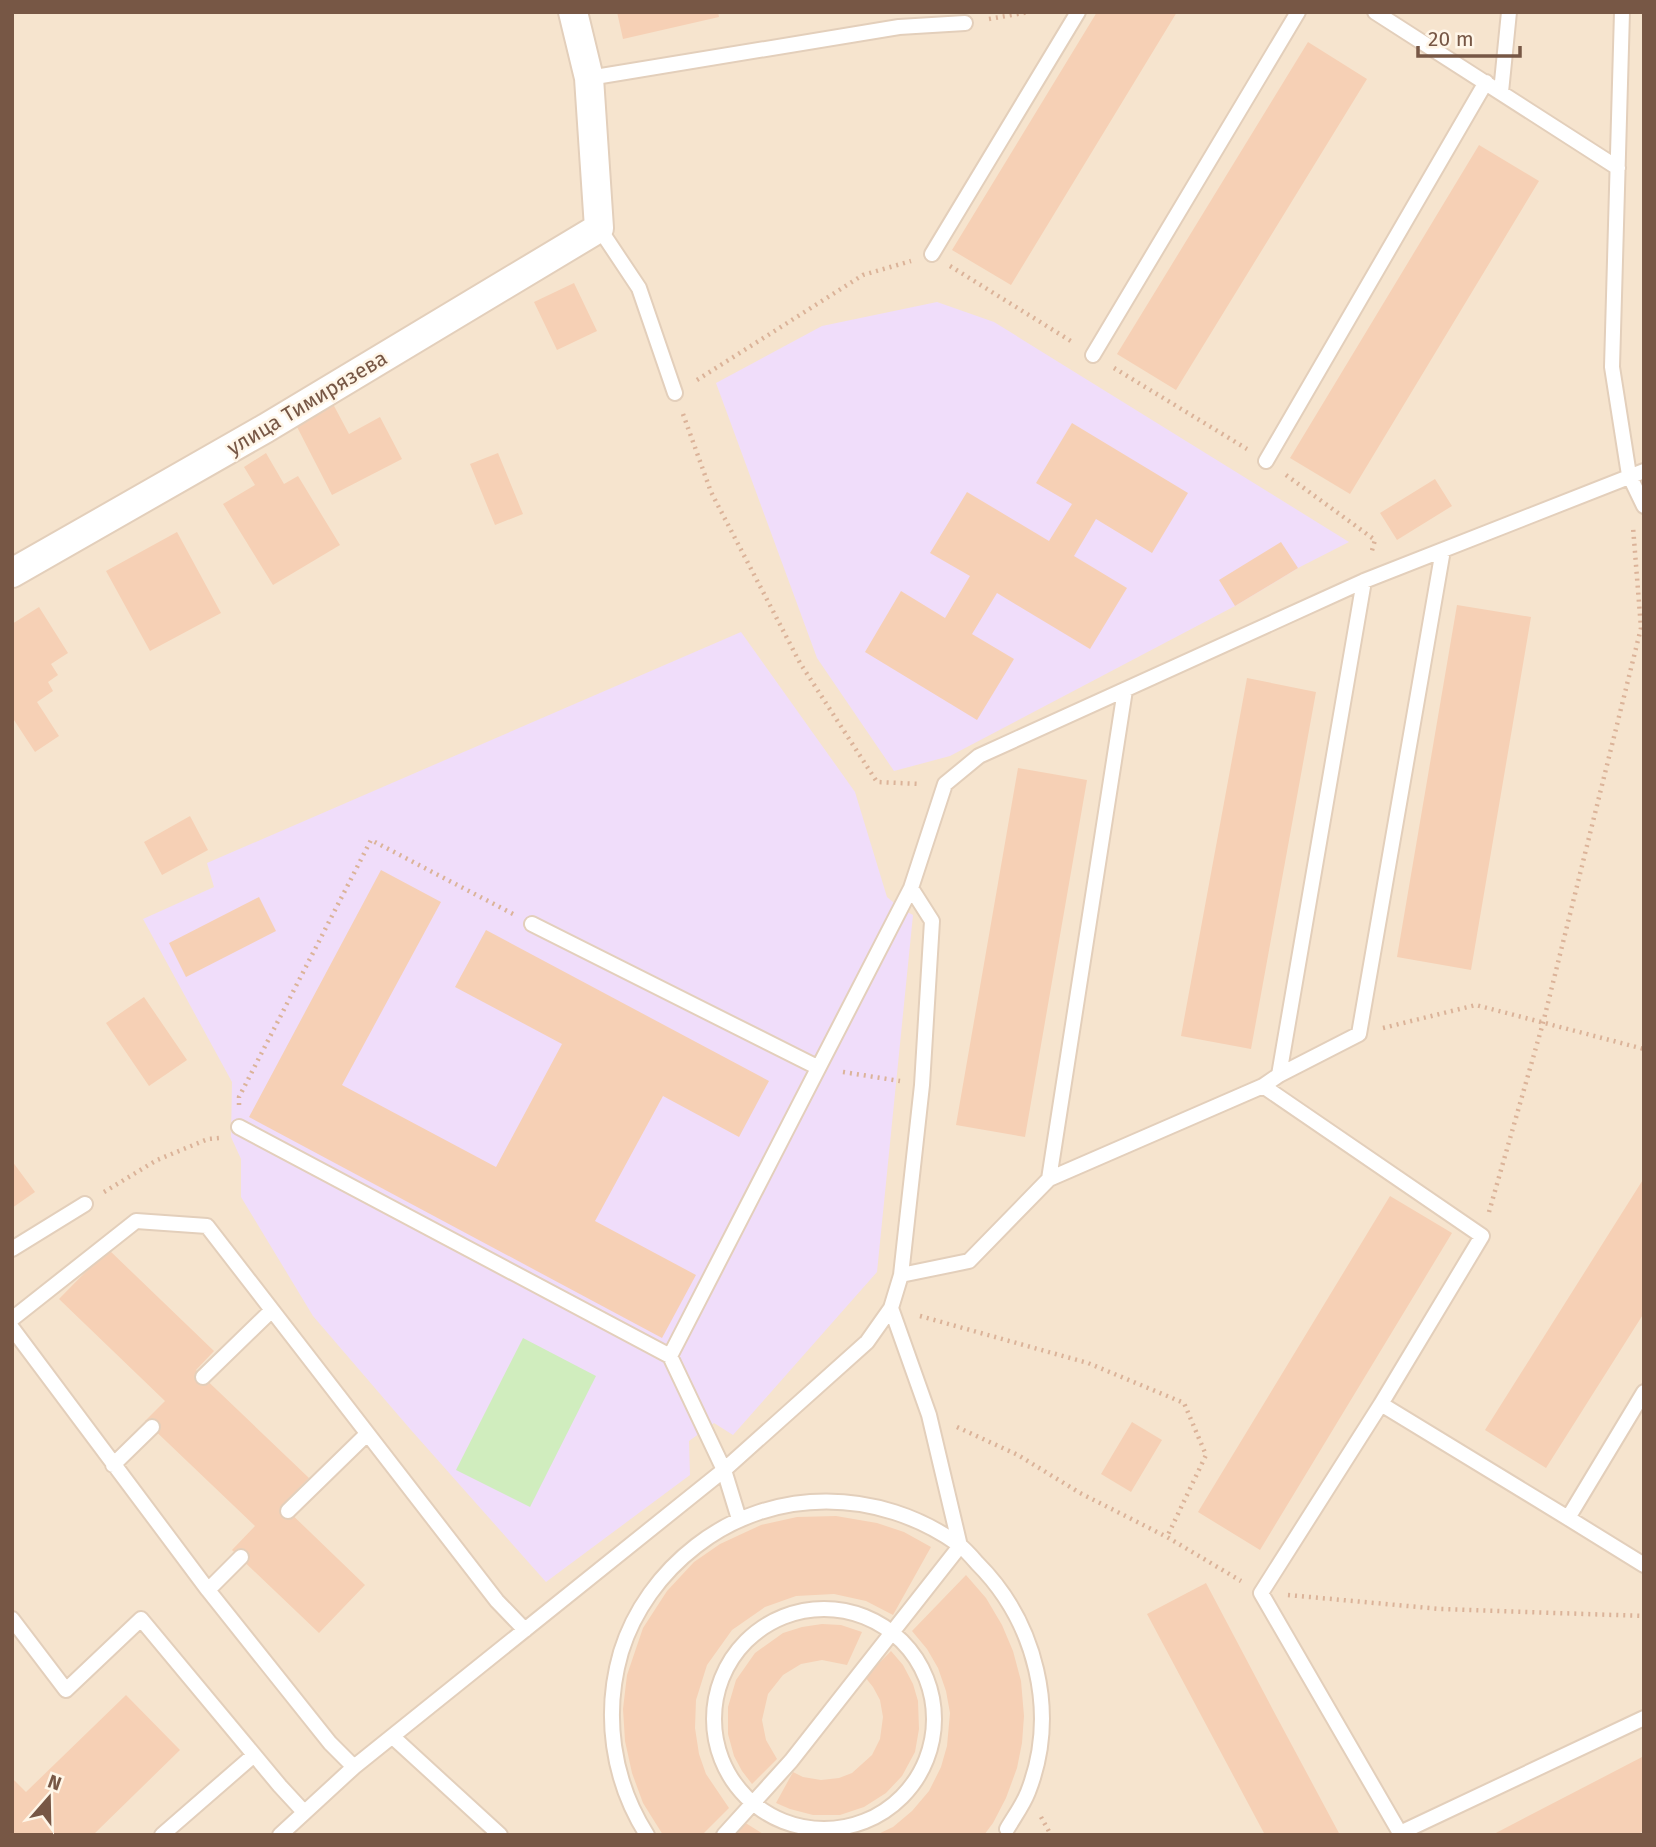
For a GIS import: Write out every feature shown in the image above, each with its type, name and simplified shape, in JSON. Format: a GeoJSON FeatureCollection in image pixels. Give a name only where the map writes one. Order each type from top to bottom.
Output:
{"type":"FeatureCollection","features":[{"type":"Feature","properties":{"kind":"street"},"geometry":{"type":"LineString","coordinates":[[573,12],[589,78],[599,228]]}},
{"type":"Feature","properties":{"kind":"street","name":"улица Тимирязева"},"geometry":{"type":"LineString","coordinates":[[12,573],[266,428],[599,228]]}},
{"type":"Feature","properties":{"kind":"lane"},"geometry":{"type":"LineString","coordinates":[[932,254],[1078,12]]}},
{"type":"Feature","properties":{"kind":"lane"},"geometry":{"type":"LineString","coordinates":[[1093,355],[1298,12]]}},
{"type":"Feature","properties":{"kind":"lane"},"geometry":{"type":"LineString","coordinates":[[1375,12],[1618,168]]}},
{"type":"Feature","properties":{"kind":"lane"},"geometry":{"type":"LineString","coordinates":[[1502,92],[1509,12]]}},
{"type":"Feature","properties":{"kind":"lane"},"geometry":{"type":"LineString","coordinates":[[1622,12],[1612,367],[1644,506]]}},
{"type":"Feature","properties":{"kind":"lane"},"geometry":{"type":"LineString","coordinates":[[589,78],[899,27],[965,23]]}},
{"type":"Feature","properties":{"kind":"lane"},"geometry":{"type":"LineString","coordinates":[[1266,461],[1486,82]]}},
{"type":"Feature","properties":{"kind":"lane"},"geometry":{"type":"LineString","coordinates":[[599,228],[639,288],[675,393]]}},
{"type":"Feature","properties":{"kind":"lane"},"geometry":{"type":"LineString","coordinates":[[670,1356],[911,888],[945,784],[979,756],[1364,581],[1637,473]]}},
{"type":"Feature","properties":{"kind":"lane"},"geometry":{"type":"LineString","coordinates":[[901,1275],[969,1261],[1049,1180],[1263,1086],[1359,1034],[1443,550]]}},
{"type":"Feature","properties":{"kind":"lane"},"geometry":{"type":"LineString","coordinates":[[1279,1075],[1364,581]]}},
{"type":"Feature","properties":{"kind":"lane"},"geometry":{"type":"LineString","coordinates":[[1049,1180],[1125,690]]}},
{"type":"Feature","properties":{"kind":"lane"},"geometry":{"type":"LineString","coordinates":[[280,1835],[354,1767],[724,1470],[867,1342],[891,1308],[901,1275],[922,1084],[932,921],[911,888]]}},
{"type":"Feature","properties":{"kind":"lane"},"geometry":{"type":"LineString","coordinates":[[532,924],[817,1067]]}},
{"type":"Feature","properties":{"kind":"lane"},"geometry":{"type":"LineString","coordinates":[[1263,1086],[1482,1236],[1381,1404],[1261,1593],[1400,1833],[1644,1718]]}},
{"type":"Feature","properties":{"kind":"lane"},"geometry":{"type":"LineString","coordinates":[[239,1128],[670,1356],[724,1470],[739,1519]]}},
{"type":"Feature","properties":{"kind":"lane"},"geometry":{"type":"LineString","coordinates":[[12,1249],[85,1204]]}},
{"type":"Feature","properties":{"kind":"lane"},"geometry":{"type":"LineString","coordinates":[[12,1319],[136,1221],[206,1226],[497,1601],[524,1630]]}},
{"type":"Feature","properties":{"kind":"lane"},"geometry":{"type":"LineString","coordinates":[[891,1308],[929,1415],[960,1546]]}},
{"type":"Feature","properties":{"kind":"lane"},"geometry":{"type":"LineString","coordinates":[[203,1377],[271,1311]]}},
{"type":"Feature","properties":{"kind":"lane"},"geometry":{"type":"LineString","coordinates":[[12,1328],[208,1590],[330,1743],[354,1767]]}},
{"type":"Feature","properties":{"kind":"lane"},"geometry":{"type":"LineString","coordinates":[[1568,1518],[1644,1392]]}},
{"type":"Feature","properties":{"kind":"lane"},"geometry":{"type":"LineString","coordinates":[[1381,1404],[1644,1565]]}},
{"type":"Feature","properties":{"kind":"lane"},"geometry":{"type":"LineString","coordinates":[[113,1465],[152,1427]]}},
{"type":"Feature","properties":{"kind":"lane"},"geometry":{"type":"LineString","coordinates":[[288,1511],[367,1434]]}},
{"type":"Feature","properties":{"kind":"lane"},"geometry":{"type":"LineString","coordinates":[[647,1835],[629,1803],[618,1771],[612,1738],[611,1704],[616,1670],[625,1638],[640,1608],[659,1580],[683,1556],[710,1535],[739,1519],[771,1508],[804,1502],[838,1501],[872,1506],[904,1515],[960,1546],[987,1573],[1018,1619],[1035,1661],[1041,1695],[1042,1728],[1037,1762],[1028,1794],[1007,1829]]}},
{"type":"Feature","properties":{"kind":"lane"},"geometry":{"type":"LineString","coordinates":[[724,1835],[791,1761],[960,1546]]}},
{"type":"Feature","properties":{"kind":"lane"},"geometry":{"type":"LineString","coordinates":[[208,1590],[241,1558]]}},
{"type":"Feature","properties":{"kind":"lane"},"geometry":{"type":"LineString","coordinates":[[829,1608],[874,1620],[910,1649],[923,1669],[931,1690],[933,1736],[927,1759],[902,1797],[884,1812],[841,1828],[795,1826],[773,1818],[752,1804],[725,1769],[713,1724],[714,1702],[720,1679],[731,1658],[745,1641],[763,1626],[784,1615],[829,1608]]}},
{"type":"Feature","properties":{"kind":"lane"},"geometry":{"type":"LineString","coordinates":[[12,1619],[66,1690],[141,1619],[304,1812]]}},
{"type":"Feature","properties":{"kind":"lane"},"geometry":{"type":"LineString","coordinates":[[393,1737],[500,1835]]}},
{"type":"Feature","properties":{"kind":"lane"},"geometry":{"type":"LineString","coordinates":[[162,1835],[254,1755]]}},
{"type":"Feature","properties":{"kind":"path"},"geometry":{"type":"LineString","coordinates":[[965,23],[1029,12]]}},
{"type":"Feature","properties":{"kind":"path"},"geometry":{"type":"LineString","coordinates":[[932,254],[863,275],[675,393],[712,492],[768,602],[800,663],[877,782],[945,784]]}},
{"type":"Feature","properties":{"kind":"path"},"geometry":{"type":"LineString","coordinates":[[1266,461],[1375,540],[1364,581]]}},
{"type":"Feature","properties":{"kind":"path"},"geometry":{"type":"LineString","coordinates":[[1482,1236],[1542,1023],[1642,628],[1637,473]]}},
{"type":"Feature","properties":{"kind":"path"},"geometry":{"type":"LineString","coordinates":[[85,1204],[157,1160],[208,1139],[231,1137],[239,1128],[239,1097],[371,840],[532,924]]}},
{"type":"Feature","properties":{"kind":"path"},"geometry":{"type":"LineString","coordinates":[[1359,1034],[1476,1005],[1644,1049]]}},
{"type":"Feature","properties":{"kind":"path"},"geometry":{"type":"LineString","coordinates":[[817,1067],[922,1084]]}},
{"type":"Feature","properties":{"kind":"path"},"geometry":{"type":"LineString","coordinates":[[891,1308],[1088,1363],[1184,1403],[1206,1455],[1167,1537]]}},
{"type":"Feature","properties":{"kind":"path"},"geometry":{"type":"LineString","coordinates":[[929,1415],[1018,1455],[1080,1493],[1167,1537],[1261,1593],[1440,1609],[1644,1616]]}},
{"type":"Feature","properties":{"kind":"shaded area"},"geometry":{"type":"Polygon","coordinates":[[[12,12],[1644,12],[1644,1835],[12,1835],[12,12]]]}},
{"type":"Feature","properties":{"kind":"shaded area"},"geometry":{"type":"Polygon","coordinates":[[[937,302],[994,322],[1349,542],[1298,568],[1235,606],[950,756],[894,771],[817,658],[716,383],[822,326],[937,302]]]}},
{"type":"Feature","properties":{"kind":"shaded area"},"geometry":{"type":"Polygon","coordinates":[[[741,632],[855,792],[887,897],[913,915],[877,1272],[733,1435],[714,1423],[689,1441],[690,1475],[546,1582],[313,1316],[241,1197],[241,1159],[231,1137],[232,1082],[143,919],[214,887],[207,863],[741,632]]]}},
{"type":"Feature","properties":{"kind":"green space"},"geometry":{"type":"Polygon","coordinates":[[[523,1338],[596,1376],[530,1507],[456,1470],[523,1338]]]}},
{"type":"Feature","properties":{"kind":"building"},"geometry":{"type":"Polygon","coordinates":[[[617,12],[718,12],[719,17],[623,39],[617,12]]]}},
{"type":"Feature","properties":{"kind":"building"},"geometry":{"type":"Polygon","coordinates":[[[1097,12],[1177,12],[1011,285],[952,250],[1097,12]]]}},
{"type":"Feature","properties":{"kind":"building"},"geometry":{"type":"Polygon","coordinates":[[[1308,42],[1367,79],[1176,390],[1117,354],[1308,42]]]}},
{"type":"Feature","properties":{"kind":"building"},"geometry":{"type":"Polygon","coordinates":[[[1479,145],[1539,181],[1350,494],[1290,458],[1479,145]]]}},
{"type":"Feature","properties":{"kind":"building"},"geometry":{"type":"Polygon","coordinates":[[[574,283],[597,331],[557,350],[534,302],[574,283]]]}},
{"type":"Feature","properties":{"kind":"building"},"geometry":{"type":"Polygon","coordinates":[[[333,404],[349,434],[380,417],[402,459],[332,495],[295,423],[333,404]]]}},
{"type":"Feature","properties":{"kind":"building"},"geometry":{"type":"Polygon","coordinates":[[[1072,423],[1188,493],[1152,553],[1096,519],[1074,556],[1127,588],[1090,649],[997,593],[972,634],[1014,659],[977,720],[865,652],[901,591],[945,618],[970,576],[930,553],[967,492],[1049,541],[1072,504],[1036,483],[1072,423]]]}},
{"type":"Feature","properties":{"kind":"building"},"geometry":{"type":"Polygon","coordinates":[[[266,453],[284,484],[298,476],[340,545],[273,585],[223,504],[255,485],[244,467],[266,453]]]}},
{"type":"Feature","properties":{"kind":"building"},"geometry":{"type":"Polygon","coordinates":[[[498,453],[523,514],[495,525],[470,464],[498,453]]]}},
{"type":"Feature","properties":{"kind":"building"},"geometry":{"type":"Polygon","coordinates":[[[1435,479],[1452,506],[1397,540],[1380,513],[1435,479]]]}},
{"type":"Feature","properties":{"kind":"building"},"geometry":{"type":"Polygon","coordinates":[[[177,532],[221,613],[150,651],[106,571],[177,532]]]}},
{"type":"Feature","properties":{"kind":"building"},"geometry":{"type":"Polygon","coordinates":[[[1281,542],[1298,568],[1235,606],[1219,580],[1281,542]]]}},
{"type":"Feature","properties":{"kind":"building"},"geometry":{"type":"Polygon","coordinates":[[[1457,605],[1531,617],[1471,970],[1397,957],[1457,605]]]}},
{"type":"Feature","properties":{"kind":"building"},"geometry":{"type":"Polygon","coordinates":[[[39,607],[68,653],[51,664],[58,675],[48,682],[53,691],[37,702],[59,736],[35,752],[12,717],[12,624],[39,607]]]}},
{"type":"Feature","properties":{"kind":"building"},"geometry":{"type":"Polygon","coordinates":[[[1247,678],[1316,692],[1251,1049],[1181,1036],[1247,678]]]}},
{"type":"Feature","properties":{"kind":"building"},"geometry":{"type":"Polygon","coordinates":[[[1018,768],[1087,780],[1025,1137],[956,1125],[1018,768]]]}},
{"type":"Feature","properties":{"kind":"building"},"geometry":{"type":"Polygon","coordinates":[[[190,816],[208,850],[162,875],[144,842],[190,816]]]}},
{"type":"Feature","properties":{"kind":"building"},"geometry":{"type":"Polygon","coordinates":[[[381,870],[441,902],[342,1085],[496,1167],[562,1044],[455,987],[486,930],[769,1081],[739,1137],[663,1096],[595,1221],[696,1275],[662,1338],[249,1117],[381,870]]]}},
{"type":"Feature","properties":{"kind":"building"},"geometry":{"type":"Polygon","coordinates":[[[259,897],[276,931],[186,977],[169,943],[259,897]]]}},
{"type":"Feature","properties":{"kind":"building"},"geometry":{"type":"Polygon","coordinates":[[[144,997],[187,1060],[149,1086],[106,1023],[144,997]]]}},
{"type":"Feature","properties":{"kind":"building"},"geometry":{"type":"Polygon","coordinates":[[[12,1161],[35,1192],[12,1208],[12,1161]]]}},
{"type":"Feature","properties":{"kind":"building"},"geometry":{"type":"Polygon","coordinates":[[[1644,1178],[1644,1313],[1546,1468],[1485,1430],[1644,1178]]]}},
{"type":"Feature","properties":{"kind":"building"},"geometry":{"type":"Polygon","coordinates":[[[1390,1196],[1452,1233],[1260,1550],[1198,1512],[1390,1196]]]}},
{"type":"Feature","properties":{"kind":"building"},"geometry":{"type":"Polygon","coordinates":[[[108,1249],[214,1351],[196,1370],[309,1478],[282,1505],[365,1585],[319,1633],[232,1550],[255,1526],[145,1421],[165,1401],[59,1299],[108,1249]]]}},
{"type":"Feature","properties":{"kind":"building"},"geometry":{"type":"Polygon","coordinates":[[[1132,1422],[1162,1440],[1131,1492],[1101,1474],[1132,1422]]]}},
{"type":"Feature","properties":{"kind":"building"},"geometry":{"type":"Polygon","coordinates":[[[836,1516],[877,1523],[904,1532],[931,1547],[893,1615],[866,1601],[834,1594],[796,1596],[765,1607],[732,1630],[707,1665],[696,1700],[695,1728],[699,1754],[706,1774],[729,1808],[702,1835],[663,1835],[643,1803],[632,1773],[625,1741],[623,1709],[627,1675],[643,1628],[667,1591],[694,1562],[720,1544],[761,1525],[797,1517],[836,1516]]]}},
{"type":"Feature","properties":{"kind":"building"},"geometry":{"type":"Polygon","coordinates":[[[966,1575],[986,1598],[1002,1625],[1021,1681],[1024,1716],[1017,1768],[1006,1798],[984,1835],[876,1835],[893,1827],[912,1811],[929,1791],[941,1767],[947,1746],[950,1713],[946,1691],[938,1668],[912,1631],[966,1575]]]}},
{"type":"Feature","properties":{"kind":"building"},"geometry":{"type":"Polygon","coordinates":[[[1206,1583],[1340,1835],[1265,1835],[1147,1614],[1206,1583]]]}},
{"type":"Feature","properties":{"kind":"building"},"geometry":{"type":"Polygon","coordinates":[[[822,1624],[841,1625],[862,1632],[847,1665],[822,1660],[801,1664],[783,1675],[768,1694],[762,1720],[766,1740],[777,1759],[752,1784],[734,1756],[728,1734],[728,1707],[736,1680],[755,1653],[783,1633],[822,1624]]]}},
{"type":"Feature","properties":{"kind":"building"},"geometry":{"type":"Polygon","coordinates":[[[891,1651],[903,1665],[918,1701],[919,1729],[915,1752],[902,1776],[886,1793],[864,1807],[840,1815],[813,1815],[776,1803],[793,1772],[821,1780],[839,1778],[852,1773],[872,1755],[880,1739],[883,1717],[880,1700],[865,1677],[891,1651]]]}},
{"type":"Feature","properties":{"kind":"building"},"geometry":{"type":"Polygon","coordinates":[[[126,1695],[180,1750],[93,1835],[12,1835],[12,1778],[26,1792],[126,1695]]]}},
{"type":"Feature","properties":{"kind":"building"},"geometry":{"type":"Polygon","coordinates":[[[1644,1756],[1644,1831],[1636,1835],[1492,1835],[1644,1756]]]}},
{"type":"Feature","properties":{"kind":"building"},"geometry":{"type":"Polygon","coordinates":[[[744,1822],[765,1835],[735,1835],[744,1822]]]}}]}
